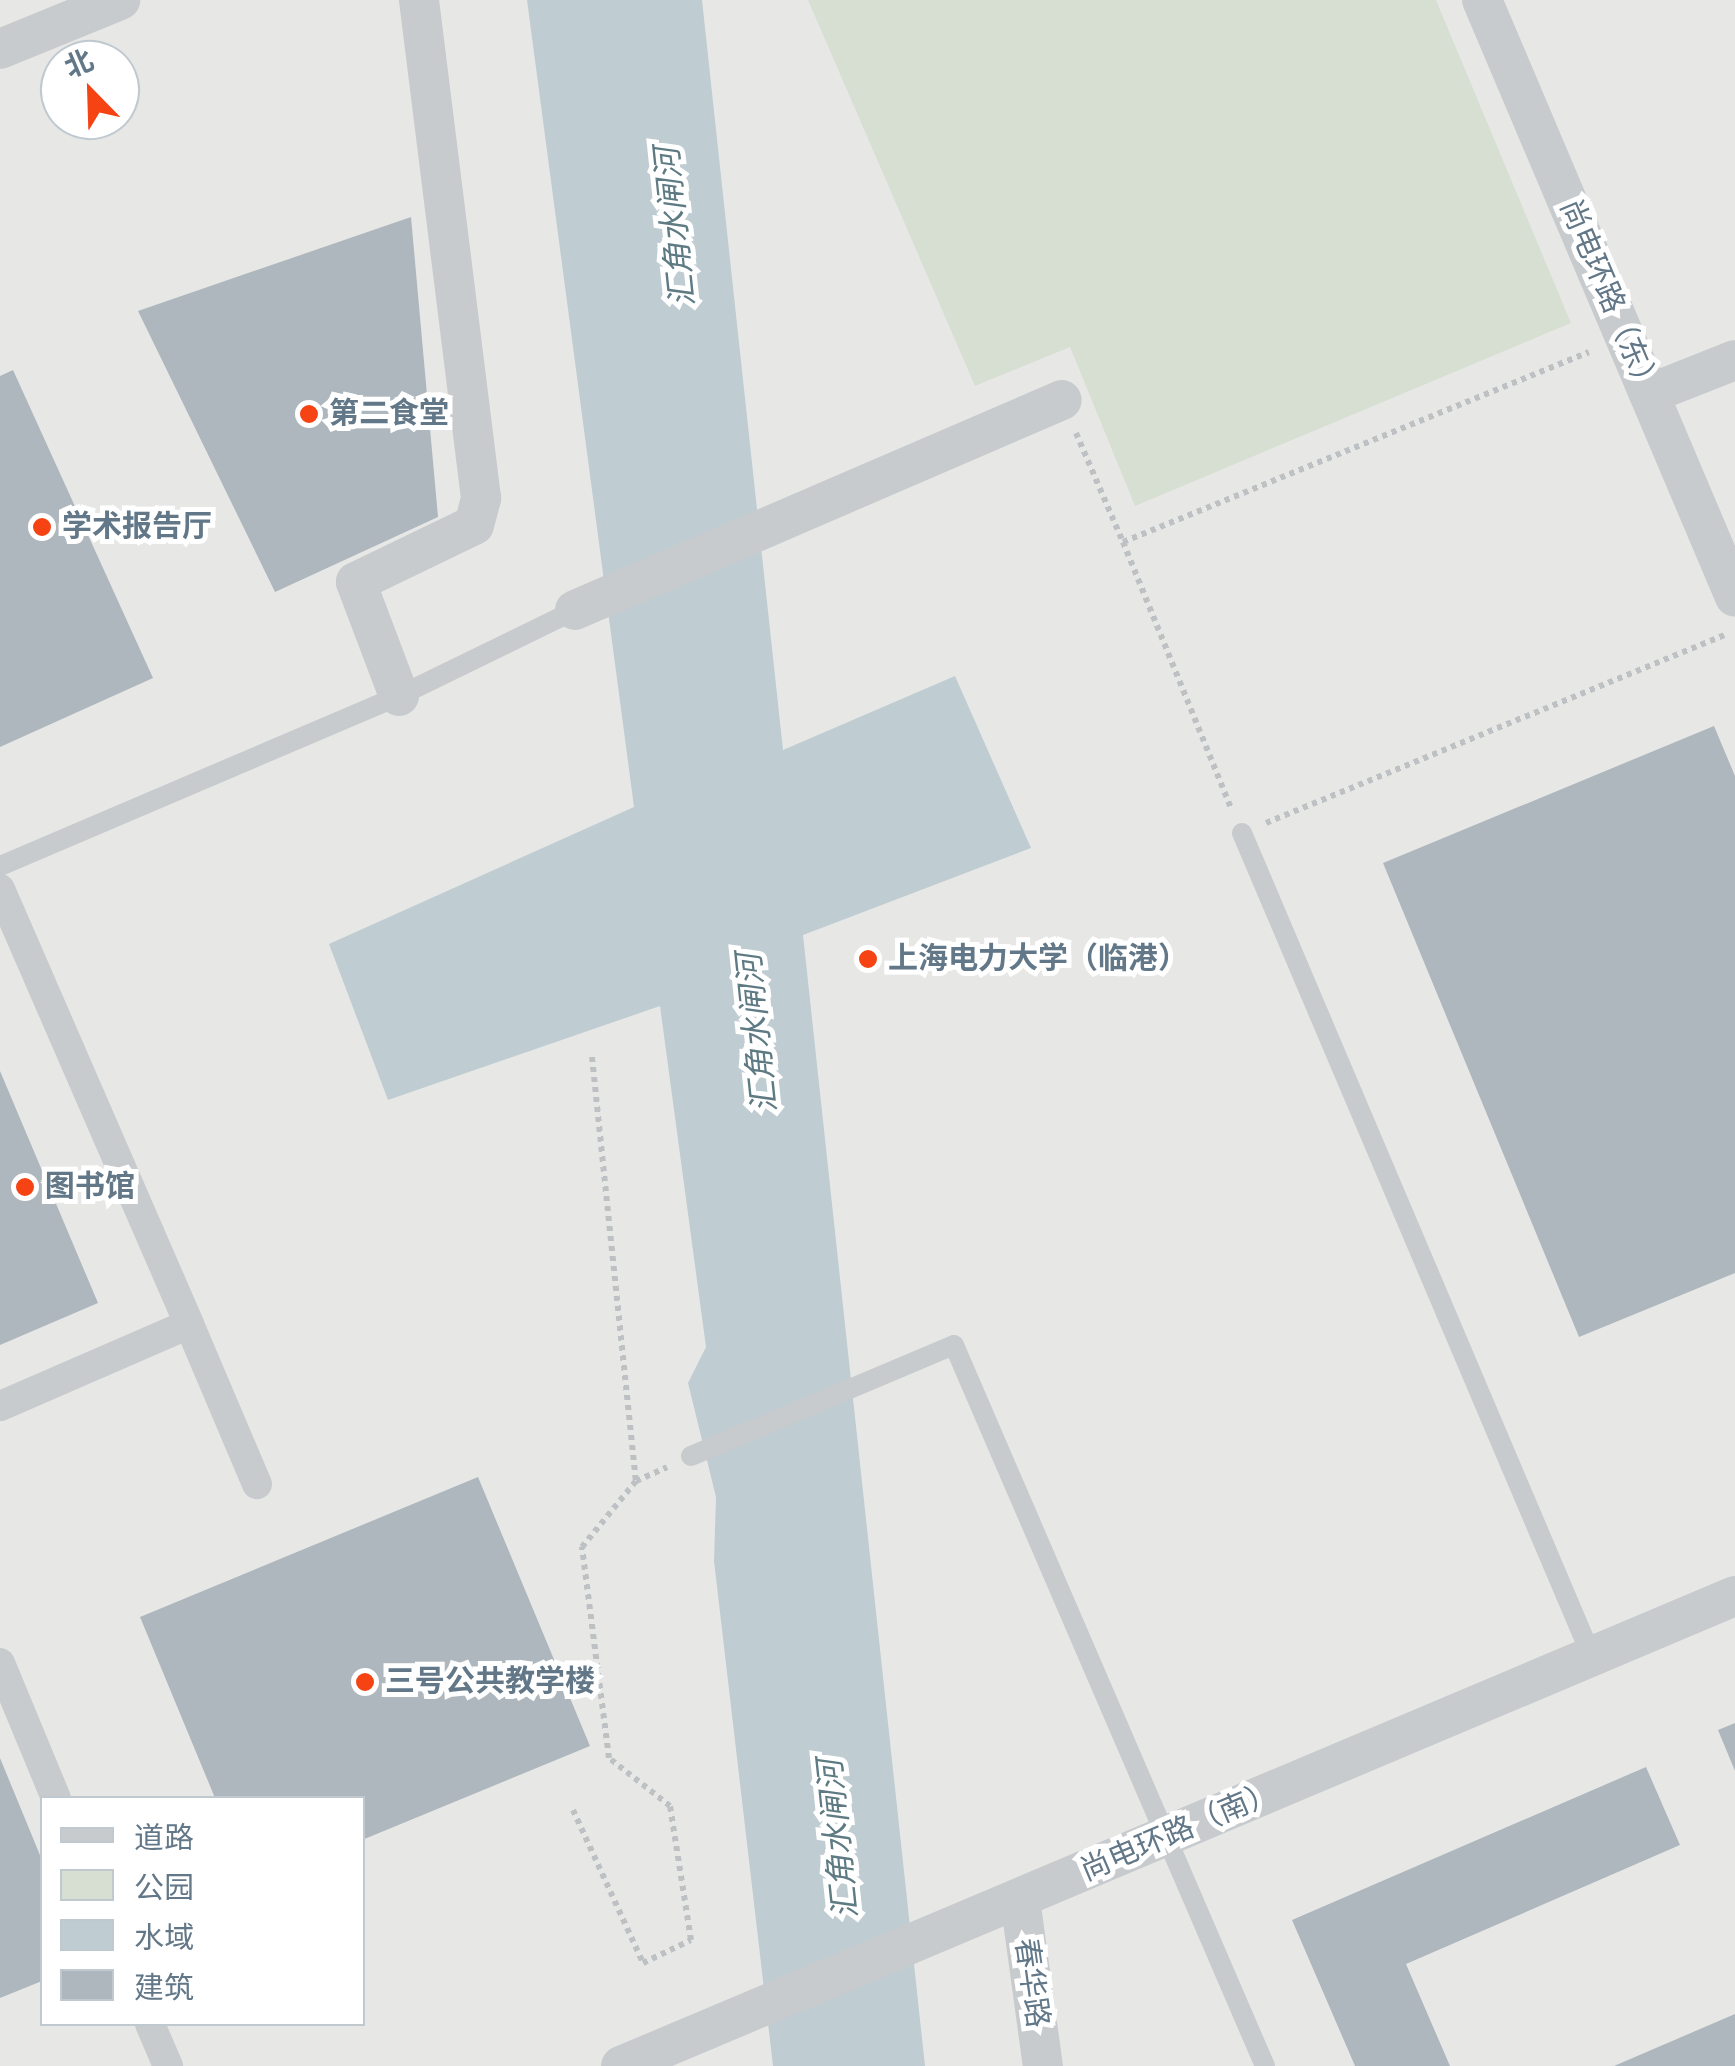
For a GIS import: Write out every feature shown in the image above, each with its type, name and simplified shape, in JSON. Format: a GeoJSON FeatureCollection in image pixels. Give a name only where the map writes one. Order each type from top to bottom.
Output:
{"type":"FeatureCollection","features":[{"type":"Feature","properties":{"kind":"street"},"geometry":{"type":"LineString","coordinates":[[0,49],[120,0]]}},
{"type":"Feature","properties":{"kind":"street"},"geometry":{"type":"LineString","coordinates":[[399,696],[356,582],[474,525],[482,498],[420,0]]}},
{"type":"Feature","properties":{"kind":"street","name":"尚电环路（东）"},"geometry":{"type":"LineString","coordinates":[[1482,0],[1649,394],[1730,572]]}},
{"type":"Feature","properties":{"kind":"street"},"geometry":{"type":"LineString","coordinates":[[1649,394],[1735,360]]}},
{"type":"Feature","properties":{"kind":"street"},"geometry":{"type":"LineString","coordinates":[[575,610],[1062,400]]}},
{"type":"Feature","properties":{"kind":"street"},"geometry":{"type":"LineString","coordinates":[[0,889],[257,1484]]}},
{"type":"Feature","properties":{"kind":"street"},"geometry":{"type":"LineString","coordinates":[[0,1406],[189,1324]]}},
{"type":"Feature","properties":{"kind":"street","name":"尚电环路（南）"},"geometry":{"type":"LineString","coordinates":[[621,2066],[667,2057],[746,2013],[1735,1596]]}},
{"type":"Feature","properties":{"kind":"street"},"geometry":{"type":"LineString","coordinates":[[0,1663],[55,1796]]}},
{"type":"Feature","properties":{"kind":"street","name":"春华路"},"geometry":{"type":"LineString","coordinates":[[1020,1900],[1043,2066]]}},
{"type":"Feature","properties":{"kind":"street"},"geometry":{"type":"LineString","coordinates":[[151,2026],[168,2066]]}},
{"type":"Feature","properties":{"kind":"lane"},"geometry":{"type":"LineString","coordinates":[[0,866],[399,696],[575,610]]}},
{"type":"Feature","properties":{"kind":"lane"},"geometry":{"type":"LineString","coordinates":[[1242,834],[1592,1657]]}},
{"type":"Feature","properties":{"kind":"lane"},"geometry":{"type":"LineString","coordinates":[[691,1456],[954,1345],[1265,2066]]}},
{"type":"Feature","properties":{"kind":"path"},"geometry":{"type":"LineString","coordinates":[[1123,542],[1626,337]]}},
{"type":"Feature","properties":{"kind":"path"},"geometry":{"type":"LineString","coordinates":[[1062,400],[1242,834],[1735,630]]}},
{"type":"Feature","properties":{"kind":"path"},"geometry":{"type":"LineString","coordinates":[[592,1057],[636,1481]]}},
{"type":"Feature","properties":{"kind":"path"},"geometry":{"type":"LineString","coordinates":[[573,1810],[643,1963],[691,1940],[670,1806],[609,1758],[582,1547],[636,1481],[691,1456]]}},
{"type":"Feature","properties":{"kind":"shaded area","name":"上海电力大学（临港）"},"geometry":{"type":"Polygon","coordinates":[[[0,0],[1735,0],[1735,2066],[0,2066],[0,0]]]}},
{"type":"Feature","properties":{"kind":"green space"},"geometry":{"type":"Polygon","coordinates":[[[808,0],[1436,0],[1571,323],[1135,506],[1070,347],[975,386],[808,0]]]}},
{"type":"Feature","properties":{"kind":"water","name":"汇角水闸河"},"geometry":{"type":"Polygon","coordinates":[[[527,0],[702,0],[783,750],[955,676],[1031,848],[803,935],[925,2066],[773,2066],[714,1561],[716,1497],[688,1383],[706,1347],[660,1006],[388,1100],[329,944],[634,807],[527,0]]]}},
{"type":"Feature","properties":{"kind":"building","name":"第二食堂"},"geometry":{"type":"Polygon","coordinates":[[[411,217],[438,517],[275,592],[138,311],[411,217]]]}},
{"type":"Feature","properties":{"kind":"building","name":"学术报告厅"},"geometry":{"type":"Polygon","coordinates":[[[13,370],[153,678],[0,747],[0,376],[13,370]]]}},
{"type":"Feature","properties":{"kind":"building"},"geometry":{"type":"Polygon","coordinates":[[[1714,726],[1735,776],[1735,1273],[1579,1337],[1383,863],[1714,726]]]}},
{"type":"Feature","properties":{"kind":"building","name":"图书馆"},"geometry":{"type":"Polygon","coordinates":[[[0,1071],[98,1303],[0,1345],[0,1071]]]}},
{"type":"Feature","properties":{"kind":"building","name":"三号公共教学楼"},"geometry":{"type":"Polygon","coordinates":[[[478,1477],[590,1746],[365,1839],[365,1796],[214,1796],[140,1617],[478,1477]]]}},
{"type":"Feature","properties":{"kind":"building"},"geometry":{"type":"Polygon","coordinates":[[[1735,1723],[1735,1771],[1718,1730],[1735,1723]]]}},
{"type":"Feature","properties":{"kind":"building"},"geometry":{"type":"Polygon","coordinates":[[[0,1758],[40,1855],[40,1982],[0,1998],[0,1758]]]}},
{"type":"Feature","properties":{"kind":"building"},"geometry":{"type":"Polygon","coordinates":[[[1646,1767],[1680,1845],[1406,1964],[1450,2066],[1355,2066],[1292,1920],[1646,1767]]]}},
{"type":"Feature","properties":{"kind":"building"},"geometry":{"type":"Polygon","coordinates":[[[1735,2014],[1735,2066],[1614,2066],[1735,2014]]]}},
{"type":"Feature","properties":{"kind":"place","name":"第二食堂"},"geometry":{"type":"Point","coordinates":[309,414]}},
{"type":"Feature","properties":{"kind":"place","name":"学术报告厅"},"geometry":{"type":"Point","coordinates":[42,527]}},
{"type":"Feature","properties":{"kind":"place","name":"上海电力大学（临港）"},"geometry":{"type":"Point","coordinates":[868,959]}},
{"type":"Feature","properties":{"kind":"place","name":"图书馆"},"geometry":{"type":"Point","coordinates":[25,1187]}},
{"type":"Feature","properties":{"kind":"place","name":"三号公共教学楼"},"geometry":{"type":"Point","coordinates":[365,1682]}}]}
